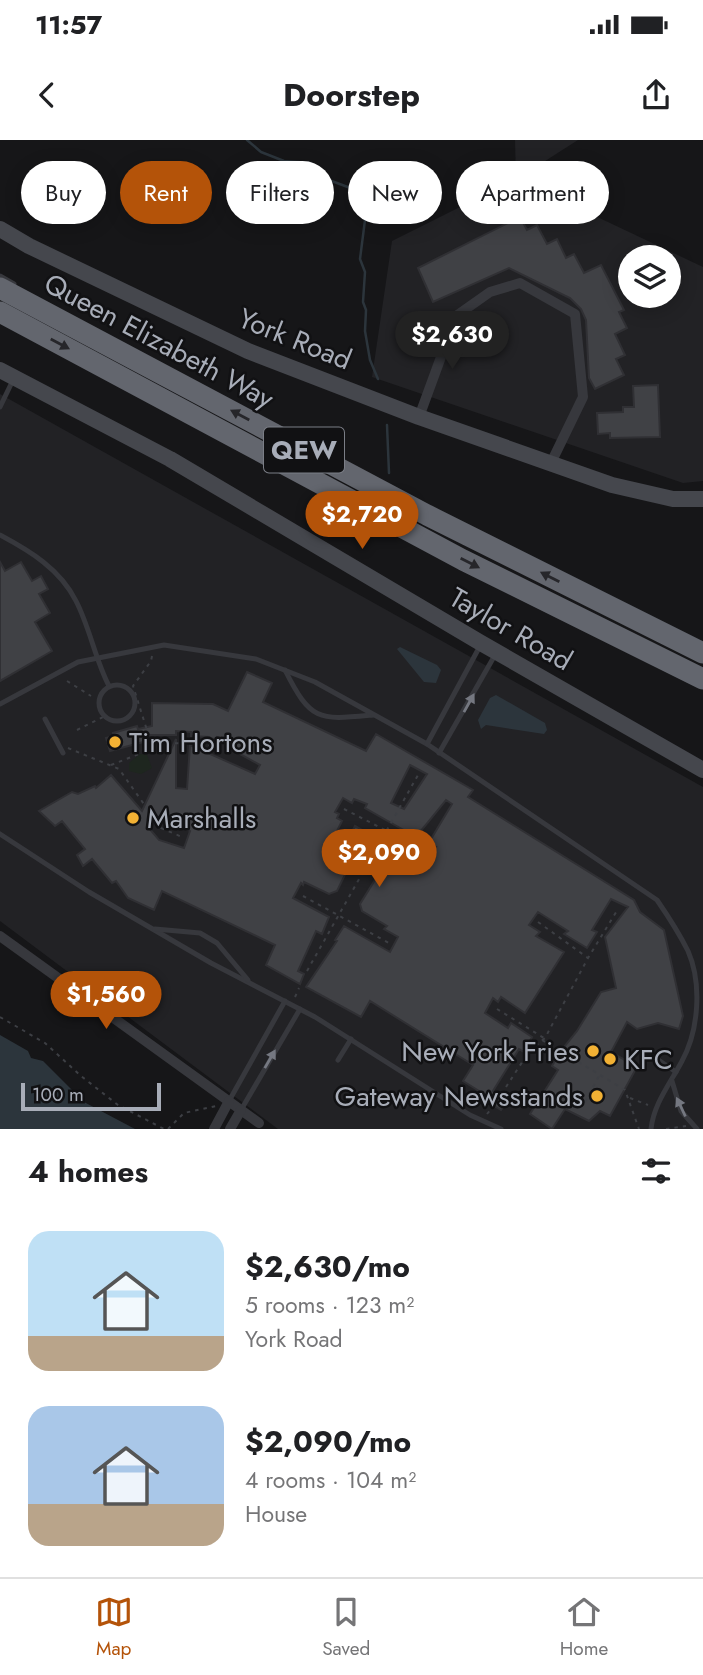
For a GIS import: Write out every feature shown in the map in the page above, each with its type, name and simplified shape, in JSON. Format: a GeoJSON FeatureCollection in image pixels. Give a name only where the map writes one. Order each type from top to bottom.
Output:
{"type":"FeatureCollection","features":[{"type":"Feature","properties":{"kind":"highway","name":"Queen Elizabeth Way"},"geometry":{"type":"LineString","coordinates":[[0,288],[427,516],[703,651]]}},
{"type":"Feature","properties":{"kind":"highway","name":"Queen Elizabeth Way"},"geometry":{"type":"LineString","coordinates":[[0,312],[463,560],[703,679]]}},
{"type":"Feature","properties":{"kind":"highway"},"geometry":{"type":"LineString","coordinates":[[583,619],[703,687]]}},
{"type":"Feature","properties":{"kind":"main road","name":"York Road"},"geometry":{"type":"LineString","coordinates":[[0,229],[41,252],[248,351],[612,485],[673,499],[703,499]]}},
{"type":"Feature","properties":{"kind":"main road","name":"Taylor Road"},"geometry":{"type":"LineString","coordinates":[[7,374],[170,459],[481,643],[703,770]]}},
{"type":"Feature","properties":{"kind":"street"},"geometry":{"type":"LineString","coordinates":[[419,416],[456,316],[490,292],[520,284],[575,314],[583,397],[550,464]]}},
{"type":"Feature","properties":{"kind":"street"},"geometry":{"type":"LineString","coordinates":[[0,936],[259,1123]]}},
{"type":"Feature","properties":{"kind":"street"},"geometry":{"type":"LineString","coordinates":[[214,1129],[229,1101]]}},
{"type":"Feature","properties":{"kind":"street"},"geometry":{"type":"LineString","coordinates":[[230,1129],[241,1110]]}},
{"type":"Feature","properties":{"kind":"lane"},"geometry":{"type":"LineString","coordinates":[[0,276],[22,288]]}},
{"type":"Feature","properties":{"kind":"lane"},"geometry":{"type":"LineString","coordinates":[[32,297],[51,315]]}},
{"type":"Feature","properties":{"kind":"lane"},"geometry":{"type":"LineString","coordinates":[[0,407],[7,374]]}},
{"type":"Feature","properties":{"kind":"lane"},"geometry":{"type":"LineString","coordinates":[[0,535],[36,555],[57,573],[76,600],[109,686]]}},
{"type":"Feature","properties":{"kind":"lane"},"geometry":{"type":"LineString","coordinates":[[426,744],[481,643]]}},
{"type":"Feature","properties":{"kind":"lane"},"geometry":{"type":"LineString","coordinates":[[0,704],[78,662],[164,645],[186,647],[256,659],[315,682],[426,744],[657,900],[689,953],[696,992],[694,1027],[685,1055],[655,1108],[651,1129]]}},
{"type":"Feature","properties":{"kind":"lane"},"geometry":{"type":"LineString","coordinates":[[439,753],[497,652]]}},
{"type":"Feature","properties":{"kind":"lane"},"geometry":{"type":"LineString","coordinates":[[285,670],[299,697],[318,715],[337,718],[375,715]]}},
{"type":"Feature","properties":{"kind":"lane"},"geometry":{"type":"LineString","coordinates":[[109,686],[125,687],[137,704],[126,718],[115,720],[105,716],[99,706],[99,700],[109,686]]}},
{"type":"Feature","properties":{"kind":"lane"},"geometry":{"type":"LineString","coordinates":[[45,719],[65,751]]}},
{"type":"Feature","properties":{"kind":"lane"},"geometry":{"type":"LineString","coordinates":[[0,834],[151,929],[300,1009],[470,1115],[501,1129]]}},
{"type":"Feature","properties":{"kind":"lane"},"geometry":{"type":"LineString","coordinates":[[151,929],[200,933],[217,943],[250,982]]}},
{"type":"Feature","properties":{"kind":"lane"},"geometry":{"type":"LineString","coordinates":[[229,1101],[285,1001]]}},
{"type":"Feature","properties":{"kind":"lane"},"geometry":{"type":"LineString","coordinates":[[241,1110],[300,1009]]}},
{"type":"Feature","properties":{"kind":"lane"},"geometry":{"type":"LineString","coordinates":[[338,1060],[351,1039]]}},
{"type":"Feature","properties":{"kind":"lane"},"geometry":{"type":"LineString","coordinates":[[645,1054],[676,1072]]}},
{"type":"Feature","properties":{"kind":"lane"},"geometry":{"type":"LineString","coordinates":[[672,1081],[681,1111],[697,1129]]}},
{"type":"Feature","properties":{"kind":"path"},"geometry":{"type":"LineString","coordinates":[[152,648],[151,661],[134,686],[137,704],[153,748]]}},
{"type":"Feature","properties":{"kind":"path"},"geometry":{"type":"LineString","coordinates":[[67,681],[92,696]]}},
{"type":"Feature","properties":{"kind":"path"},"geometry":{"type":"LineString","coordinates":[[77,730],[105,716]]}},
{"type":"Feature","properties":{"kind":"path"},"geometry":{"type":"LineString","coordinates":[[110,765],[167,743],[206,744],[227,751]]}},
{"type":"Feature","properties":{"kind":"path"},"geometry":{"type":"LineString","coordinates":[[65,751],[119,769],[161,828],[181,837]]}},
{"type":"Feature","properties":{"kind":"path"},"geometry":{"type":"LineString","coordinates":[[307,971],[418,775]]}},
{"type":"Feature","properties":{"kind":"path"},"geometry":{"type":"LineString","coordinates":[[344,809],[426,851]]}},
{"type":"Feature","properties":{"kind":"path"},"geometry":{"type":"LineString","coordinates":[[324,852],[364,872]]}},
{"type":"Feature","properties":{"kind":"path"},"geometry":{"type":"LineString","coordinates":[[303,896],[389,943]]}},
{"type":"Feature","properties":{"kind":"path"},"geometry":{"type":"LineString","coordinates":[[506,1087],[530,1050],[544,1039],[618,909]]}},
{"type":"Feature","properties":{"kind":"path"},"geometry":{"type":"LineString","coordinates":[[538,922],[588,958]]}},
{"type":"Feature","properties":{"kind":"path"},"geometry":{"type":"LineString","coordinates":[[291,1004],[299,988]]}},
{"type":"Feature","properties":{"kind":"path"},"geometry":{"type":"LineString","coordinates":[[497,1009],[625,1090],[639,1129]]}},
{"type":"Feature","properties":{"kind":"path"},"geometry":{"type":"LineString","coordinates":[[0,1017],[46,1043],[81,1076],[118,1105],[166,1129],[184,1113],[216,1105]]}},
{"type":"Feature","properties":{"kind":"path"},"geometry":{"type":"LineString","coordinates":[[585,1102],[600,1075]]}},
{"type":"Feature","properties":{"kind":"path"},"geometry":{"type":"LineString","coordinates":[[629,1098],[655,1108]]}},
{"type":"Feature","properties":{"kind":"path"},"geometry":{"type":"LineString","coordinates":[[666,1129],[687,1126]]}},
{"type":"Feature","properties":{"kind":"shaded area"},"geometry":{"type":"Polygon","coordinates":[[[515,140],[578,140],[545,161],[516,161],[515,140]]]}},
{"type":"Feature","properties":{"kind":"shaded area"},"geometry":{"type":"Polygon","coordinates":[[[456,209],[456,224],[609,223],[656,245],[618,245],[618,308],[681,308],[681,257],[703,267],[703,481],[683,483],[372,377],[392,241],[426,224],[442,224],[442,216],[456,209]]]}},
{"type":"Feature","properties":{"kind":"shaded area"},"geometry":{"type":"Polygon","coordinates":[[[0,394],[703,787],[703,1129],[278,1129],[0,921],[0,394]]]}},
{"type":"Feature","properties":{"kind":"shaded area"},"geometry":{"type":"Polygon","coordinates":[[[400,647],[437,665],[441,670],[436,683],[424,682],[397,649],[400,647]]]}},
{"type":"Feature","properties":{"kind":"shaded area"},"geometry":{"type":"Polygon","coordinates":[[[496,695],[545,723],[547,730],[544,734],[486,725],[481,729],[478,720],[490,698],[496,695]]]}},
{"type":"Feature","properties":{"kind":"shaded area"},"geometry":{"type":"Polygon","coordinates":[[[140,754],[147,755],[152,768],[141,774],[129,771],[129,763],[140,754]]]}},
{"type":"Feature","properties":{"kind":"shaded area"},"geometry":{"type":"Polygon","coordinates":[[[0,1035],[28,1051],[31,1058],[43,1061],[84,1102],[135,1129],[0,1129],[0,1035]]]}},
{"type":"Feature","properties":{"kind":"building"},"geometry":{"type":"Polygon","coordinates":[[[506,224],[524,224],[527,230],[537,225],[547,244],[557,239],[566,258],[574,254],[584,273],[601,265],[618,298],[618,308],[624,310],[619,312],[627,328],[615,334],[625,355],[616,359],[624,375],[595,389],[589,378],[586,320],[581,309],[570,298],[509,268],[433,302],[418,268],[506,224]]]}},
{"type":"Feature","properties":{"kind":"building"},"geometry":{"type":"Polygon","coordinates":[[[658,385],[660,437],[610,438],[610,433],[598,434],[597,413],[623,412],[623,407],[634,407],[633,386],[658,385]]]}},
{"type":"Feature","properties":{"kind":"building"},"geometry":{"type":"Polygon","coordinates":[[[0,562],[5,571],[21,562],[32,581],[41,576],[48,589],[39,594],[50,613],[35,622],[52,651],[0,681],[0,562]]]}},
{"type":"Feature","properties":{"kind":"building"},"geometry":{"type":"Polygon","coordinates":[[[247,672],[272,683],[263,702],[366,751],[376,734],[473,790],[468,797],[634,900],[640,912],[664,930],[683,1016],[679,1029],[658,1023],[637,1029],[627,1022],[611,1052],[637,1067],[610,1116],[600,1111],[589,1121],[565,1109],[552,1129],[530,1114],[558,1070],[552,1066],[560,1052],[577,1031],[601,992],[616,988],[605,937],[628,907],[611,899],[592,930],[597,932],[587,948],[564,934],[568,931],[538,912],[529,925],[540,932],[536,936],[564,952],[525,1013],[501,997],[498,1002],[493,998],[485,1013],[508,1028],[511,1023],[532,1037],[524,1052],[519,1049],[493,1091],[508,1100],[501,1110],[484,1100],[487,1096],[463,1081],[473,1065],[370,1001],[361,1017],[306,987],[344,926],[390,952],[398,937],[384,929],[387,926],[362,911],[360,904],[393,851],[400,850],[424,865],[436,847],[428,844],[452,804],[446,800],[416,837],[365,808],[367,804],[354,799],[352,803],[343,798],[335,812],[339,814],[337,818],[342,821],[328,849],[340,855],[355,826],[362,830],[364,836],[337,891],[329,894],[304,882],[293,898],[329,917],[322,934],[316,931],[298,971],[304,974],[300,984],[266,965],[275,945],[162,891],[154,910],[128,898],[116,881],[112,883],[92,859],[83,866],[77,855],[85,849],[62,821],[55,826],[39,811],[72,792],[78,794],[95,786],[96,788],[111,775],[142,811],[176,739],[176,788],[187,789],[190,745],[255,774],[260,765],[231,749],[233,745],[217,737],[215,740],[191,736],[191,732],[176,731],[176,735],[145,735],[147,741],[110,751],[106,738],[114,736],[113,733],[137,726],[138,729],[152,726],[152,703],[213,704],[228,711],[247,672]],[[410,765],[391,803],[404,809],[427,774],[410,765]],[[161,815],[148,827],[159,840],[184,848],[190,831],[165,820],[161,815]]]}},
{"type":"Feature","properties":{"kind":"waterway"},"geometry":{"type":"LineString","coordinates":[[247,140],[261,152],[284,161],[311,163],[329,180],[353,189],[364,206],[360,259],[365,272],[365,331],[370,360],[378,379]]}},
{"type":"Feature","properties":{"kind":"waterway"},"geometry":{"type":"LineString","coordinates":[[387,425],[389,473]]}},
{"type":"Feature","properties":{"kind":"place","name":"Tim Hortons"},"geometry":{"type":"Point","coordinates":[115,742]}},
{"type":"Feature","properties":{"kind":"place","name":"Marshalls"},"geometry":{"type":"Point","coordinates":[133,818]}},
{"type":"Feature","properties":{"kind":"place","name":"New York Fries"},"geometry":{"type":"Point","coordinates":[593,1051]}},
{"type":"Feature","properties":{"kind":"place","name":"KFC"},"geometry":{"type":"Point","coordinates":[610,1059]}},
{"type":"Feature","properties":{"kind":"place","name":"Gateway Newsstands"},"geometry":{"type":"Point","coordinates":[597,1096]}}]}
